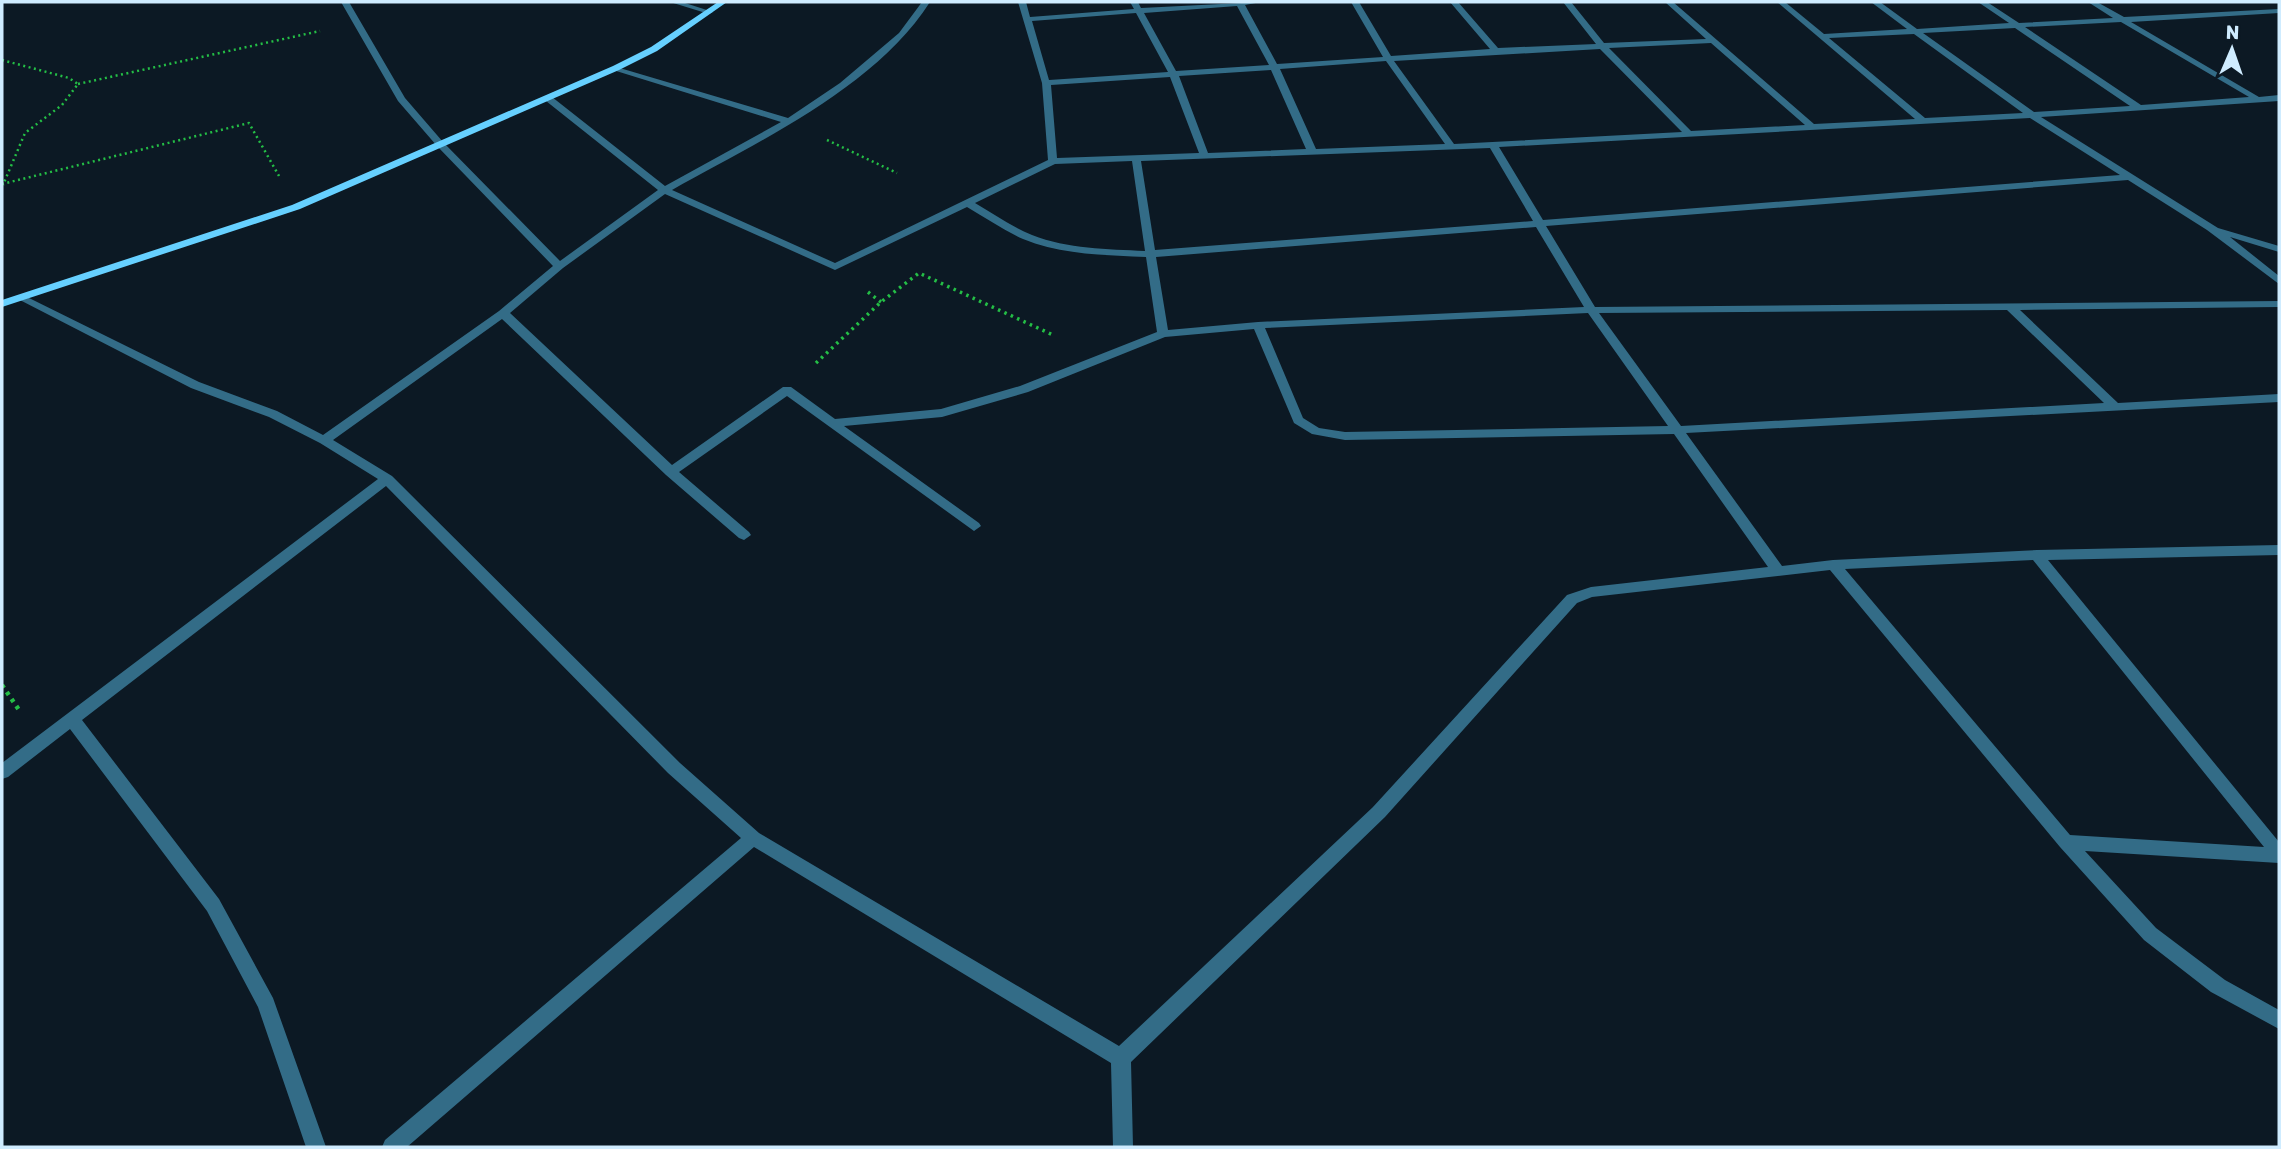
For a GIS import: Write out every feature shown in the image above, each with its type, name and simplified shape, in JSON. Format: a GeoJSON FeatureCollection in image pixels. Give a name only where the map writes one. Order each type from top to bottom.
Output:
{"type":"FeatureCollection","features":[{"type":"Feature","properties":{"kind":"street"},"geometry":{"type":"LineString","coordinates":[[345,2],[359,22],[401,99],[440,144],[559,265]]}},
{"type":"Feature","properties":{"kind":"street"},"geometry":{"type":"LineString","coordinates":[[674,2],[709,12]]}},
{"type":"Feature","properties":{"kind":"street"},"geometry":{"type":"LineString","coordinates":[[2,304],[296,207],[617,68],[654,49],[723,2]]}},
{"type":"Feature","properties":{"kind":"street"},"geometry":{"type":"LineString","coordinates":[[324,440],[503,313],[559,265],[664,190],[789,121],[843,85],[902,35],[926,2]]}},
{"type":"Feature","properties":{"kind":"street"},"geometry":{"type":"LineString","coordinates":[[1022,2],[1046,83],[1053,161]]}},
{"type":"Feature","properties":{"kind":"street"},"geometry":{"type":"LineString","coordinates":[[1133,2],[1174,75],[1204,155]]}},
{"type":"Feature","properties":{"kind":"street"},"geometry":{"type":"LineString","coordinates":[[1029,19],[1257,2]]}},
{"type":"Feature","properties":{"kind":"street"},"geometry":{"type":"LineString","coordinates":[[1355,2],[1389,60],[1450,145]]}},
{"type":"Feature","properties":{"kind":"street"},"geometry":{"type":"LineString","coordinates":[[1454,2],[1496,51]]}},
{"type":"Feature","properties":{"kind":"street"},"geometry":{"type":"LineString","coordinates":[[1567,2],[1601,45],[1689,134]]}},
{"type":"Feature","properties":{"kind":"street"},"geometry":{"type":"LineString","coordinates":[[1669,2],[1710,41],[1810,125]]}},
{"type":"Feature","properties":{"kind":"street"},"geometry":{"type":"LineString","coordinates":[[1781,2],[1825,36],[1923,121]]}},
{"type":"Feature","properties":{"kind":"street"},"geometry":{"type":"LineString","coordinates":[[1875,2],[2032,115],[2211,228],[2279,281]]}},
{"type":"Feature","properties":{"kind":"street"},"geometry":{"type":"LineString","coordinates":[[1982,2],[2140,108]]}},
{"type":"Feature","properties":{"kind":"street"},"geometry":{"type":"LineString","coordinates":[[2092,2],[2257,99]]}},
{"type":"Feature","properties":{"kind":"street"},"geometry":{"type":"LineString","coordinates":[[1239,3],[1275,68],[1311,151]]}},
{"type":"Feature","properties":{"kind":"street"},"geometry":{"type":"LineString","coordinates":[[1825,36],[2127,22],[2279,11]]}},
{"type":"Feature","properties":{"kind":"street"},"geometry":{"type":"LineString","coordinates":[[1046,83],[1496,51],[1710,41]]}},
{"type":"Feature","properties":{"kind":"street"},"geometry":{"type":"LineString","coordinates":[[617,68],[789,121]]}},
{"type":"Feature","properties":{"kind":"street"},"geometry":{"type":"LineString","coordinates":[[549,99],[664,190],[835,267],[1053,161],[1493,145],[1810,125],[2032,115],[2279,97]]}},
{"type":"Feature","properties":{"kind":"street"},"geometry":{"type":"LineString","coordinates":[[1493,145],[1543,224],[1591,310],[1777,569]]}},
{"type":"Feature","properties":{"kind":"street"},"geometry":{"type":"LineString","coordinates":[[1136,157],[1163,334]]}},
{"type":"Feature","properties":{"kind":"street"},"geometry":{"type":"LineString","coordinates":[[966,202],[1015,231],[1045,242],[1087,251],[1151,254],[2127,177]]}},
{"type":"Feature","properties":{"kind":"street"},"geometry":{"type":"LineString","coordinates":[[2211,228],[2279,249]]}},
{"type":"Feature","properties":{"kind":"street"},"geometry":{"type":"LineString","coordinates":[[21,298],[183,380],[274,414],[324,440],[387,479],[674,768],[753,838],[1121,1058]]}},
{"type":"Feature","properties":{"kind":"street"},"geometry":{"type":"LineString","coordinates":[[831,423],[942,413],[1024,389],[1163,334],[1258,325],[1591,310],[2279,304]]}},
{"type":"Feature","properties":{"kind":"street"},"geometry":{"type":"LineString","coordinates":[[2010,306],[2115,406]]}},
{"type":"Feature","properties":{"kind":"street"},"geometry":{"type":"LineString","coordinates":[[503,313],[671,472],[744,535]]}},
{"type":"Feature","properties":{"kind":"street"},"geometry":{"type":"LineString","coordinates":[[1258,325],[1298,420],[1316,432],[1345,436],[1677,430],[2279,398]]}},
{"type":"Feature","properties":{"kind":"street"},"geometry":{"type":"LineString","coordinates":[[671,472],[787,390],[974,526]]}},
{"type":"Feature","properties":{"kind":"street"},"geometry":{"type":"LineString","coordinates":[[2,772],[387,479]]}},
{"type":"Feature","properties":{"kind":"street"},"geometry":{"type":"LineString","coordinates":[[1123,1147],[1121,1058],[1379,813],[1572,599],[1591,592],[1777,569],[1833,565],[2037,555],[2279,550]]}},
{"type":"Feature","properties":{"kind":"street"},"geometry":{"type":"LineString","coordinates":[[2037,555],[2279,855]]}},
{"type":"Feature","properties":{"kind":"street"},"geometry":{"type":"LineString","coordinates":[[1833,565],[2066,842],[2150,933],[2218,986],[2279,1020]]}},
{"type":"Feature","properties":{"kind":"street"},"geometry":{"type":"LineString","coordinates":[[71,718],[213,905],[266,1004],[316,1147]]}},
{"type":"Feature","properties":{"kind":"street"},"geometry":{"type":"LineString","coordinates":[[392,1147],[753,838]]}},
{"type":"Feature","properties":{"kind":"street"},"geometry":{"type":"LineString","coordinates":[[2066,842],[2279,855]]}},
{"type":"Feature","properties":{"kind":"path"},"geometry":{"type":"LineString","coordinates":[[2,185],[25,133],[62,105],[78,84],[359,22]]}},
{"type":"Feature","properties":{"kind":"path"},"geometry":{"type":"LineString","coordinates":[[2,60],[69,78],[78,84]]}},
{"type":"Feature","properties":{"kind":"path"},"geometry":{"type":"LineString","coordinates":[[789,121],[897,173]]}},
{"type":"Feature","properties":{"kind":"path"},"geometry":{"type":"LineString","coordinates":[[2,185],[249,123],[296,207]]}},
{"type":"Feature","properties":{"kind":"path"},"geometry":{"type":"LineString","coordinates":[[787,390],[881,302],[919,273],[1102,358]]}}]}
